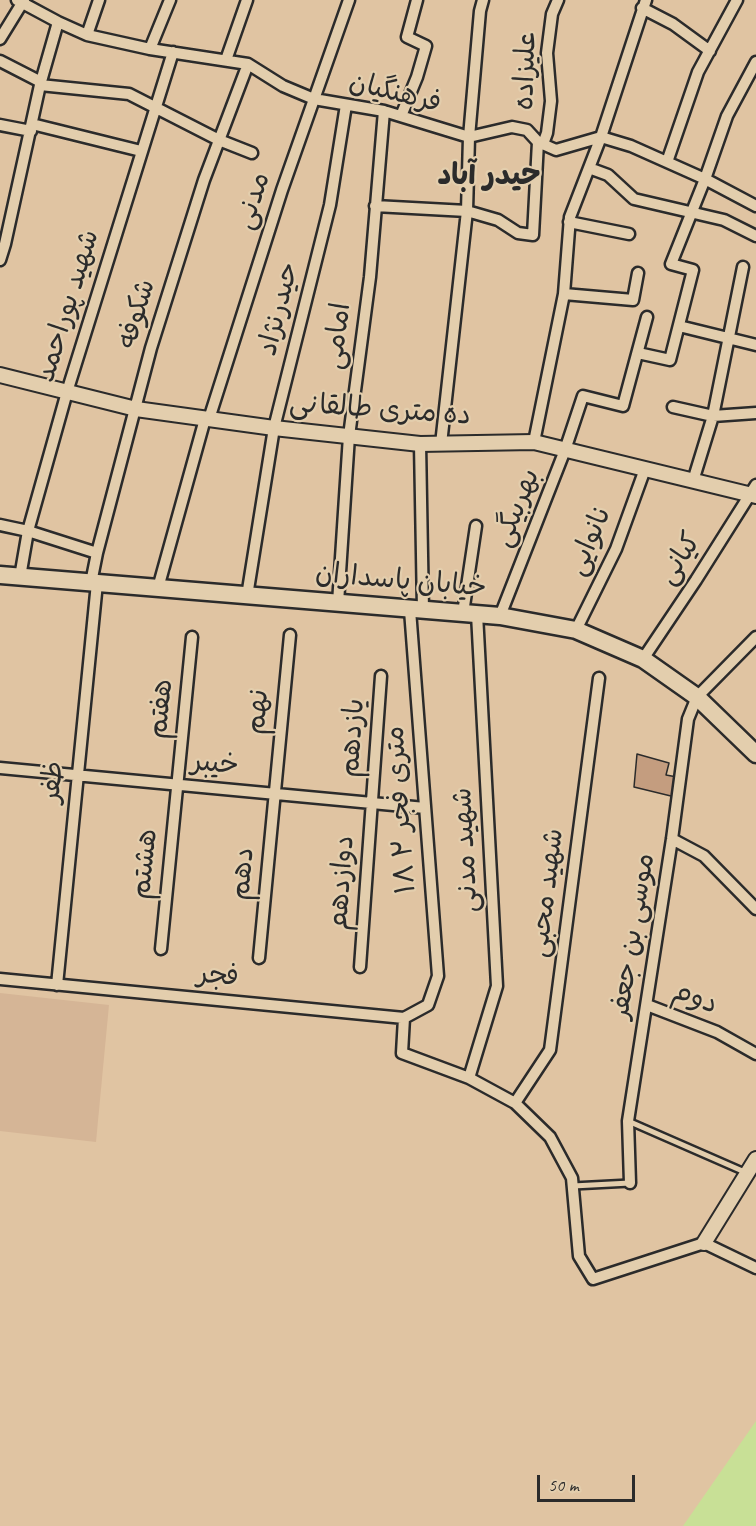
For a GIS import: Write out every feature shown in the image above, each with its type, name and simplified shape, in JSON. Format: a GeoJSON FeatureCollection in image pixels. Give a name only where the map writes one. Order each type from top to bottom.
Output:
{"type":"FeatureCollection","features":[{"type":"Feature","properties":{"kind":"main road","name":"خیابان پاسداران"},"geometry":{"type":"LineString","coordinates":[[0,575],[470,613],[576,630],[643,658],[697,697],[755,751]]}},
{"type":"Feature","properties":{"kind":"street"},"geometry":{"type":"LineString","coordinates":[[87,34],[99,0]]}},
{"type":"Feature","properties":{"kind":"street"},"geometry":{"type":"LineString","coordinates":[[150,49],[170,0]]}},
{"type":"Feature","properties":{"kind":"street"},"geometry":{"type":"LineString","coordinates":[[226,60],[247,0]]}},
{"type":"Feature","properties":{"kind":"street","name":"مدنی"},"geometry":{"type":"LineString","coordinates":[[158,588],[207,419],[282,190],[349,0]]}},
{"type":"Feature","properties":{"kind":"street"},"geometry":{"type":"LineString","coordinates":[[401,116],[417,78],[426,46],[406,37],[417,0]]}},
{"type":"Feature","properties":{"kind":"street"},"geometry":{"type":"LineString","coordinates":[[441,444],[467,211],[469,136],[480,11],[483,0]]}},
{"type":"Feature","properties":{"kind":"street","name":"علیزاده"},"geometry":{"type":"LineString","coordinates":[[467,211],[498,220],[518,233],[533,235],[541,143],[547,133],[551,101],[547,54],[552,14],[558,0]]}},
{"type":"Feature","properties":{"kind":"street"},"geometry":{"type":"LineString","coordinates":[[667,162],[698,72],[737,0]]}},
{"type":"Feature","properties":{"kind":"street"},"geometry":{"type":"LineString","coordinates":[[0,39],[21,1]]}},
{"type":"Feature","properties":{"kind":"street","name":"فرهنگیان"},"geometry":{"type":"LineString","coordinates":[[21,1],[58,22],[87,34],[150,49],[248,64],[282,86],[314,99],[384,111],[469,136],[512,126],[527,130],[541,143],[556,150],[601,137]]}},
{"type":"Feature","properties":{"kind":"street"},"geometry":{"type":"LineString","coordinates":[[534,442],[564,294],[569,222],[601,137],[644,4],[710,51]]}},
{"type":"Feature","properties":{"kind":"street"},"geometry":{"type":"LineString","coordinates":[[0,260],[32,128],[40,83],[58,22]]}},
{"type":"Feature","properties":{"kind":"street","name":"شهید پوراحمد"},"geometry":{"type":"LineString","coordinates":[[20,577],[28,531],[67,392],[173,52]]}},
{"type":"Feature","properties":{"kind":"street"},"geometry":{"type":"LineString","coordinates":[[0,62],[40,83],[129,94],[219,140],[252,153]]}},
{"type":"Feature","properties":{"kind":"street"},"geometry":{"type":"LineString","coordinates":[[647,317],[638,353],[670,360],[693,270],[670,264],[705,179],[727,116],[756,62]]}},
{"type":"Feature","properties":{"kind":"street","name":"شکوفه"},"geometry":{"type":"LineString","coordinates":[[94,583],[97,553],[154,336],[204,180],[248,64]]}},
{"type":"Feature","properties":{"kind":"street","name":"حیدرنژاد"},"geometry":{"type":"LineString","coordinates":[[247,596],[274,428],[330,205],[346,105]]}},
{"type":"Feature","properties":{"kind":"street","name":"امامی"},"geometry":{"type":"LineString","coordinates":[[338,603],[349,436],[369,277],[384,111]]}},
{"type":"Feature","properties":{"kind":"street"},"geometry":{"type":"LineString","coordinates":[[0,124],[32,128],[141,152]]}},
{"type":"Feature","properties":{"kind":"street"},"geometry":{"type":"LineString","coordinates":[[601,137],[631,146],[705,179],[754,205],[756,193]]}},
{"type":"Feature","properties":{"kind":"street"},"geometry":{"type":"LineString","coordinates":[[589,168],[608,175],[634,199],[724,220],[756,236]]}},
{"type":"Feature","properties":{"kind":"street"},"geometry":{"type":"LineString","coordinates":[[375,206],[467,211]]}},
{"type":"Feature","properties":{"kind":"street"},"geometry":{"type":"LineString","coordinates":[[569,222],[629,234]]}},
{"type":"Feature","properties":{"kind":"street"},"geometry":{"type":"LineString","coordinates":[[693,481],[713,416],[743,267]]}},
{"type":"Feature","properties":{"kind":"street"},"geometry":{"type":"LineString","coordinates":[[564,294],[633,300],[638,273]]}},
{"type":"Feature","properties":{"kind":"street"},"geometry":{"type":"LineString","coordinates":[[679,326],[756,345]]}},
{"type":"Feature","properties":{"kind":"street","name":"بهربیگی"},"geometry":{"type":"LineString","coordinates":[[500,616],[565,450],[583,396],[623,406],[638,353]]}},
{"type":"Feature","properties":{"kind":"street","name":"ده متری طالقانی"},"geometry":{"type":"LineString","coordinates":[[0,375],[136,409],[274,428],[420,444],[534,442],[693,481],[754,492]]}},
{"type":"Feature","properties":{"kind":"street"},"geometry":{"type":"LineString","coordinates":[[673,408],[713,416],[756,414]]}},
{"type":"Feature","properties":{"kind":"street","name":"۱۸ متری فجر ۲"},"geometry":{"type":"LineString","coordinates":[[404,1018],[428,1005],[438,976],[425,808],[416,610],[420,444]]}},
{"type":"Feature","properties":{"kind":"street","name":"نانوایی"},"geometry":{"type":"LineString","coordinates":[[576,630],[616,549],[645,469]]}},
{"type":"Feature","properties":{"kind":"street","name":"کیانی"},"geometry":{"type":"LineString","coordinates":[[643,658],[754,492]]}},
{"type":"Feature","properties":{"kind":"street"},"geometry":{"type":"LineString","coordinates":[[0,525],[28,531],[97,553]]}},
{"type":"Feature","properties":{"kind":"street","name":"شهید مدنی"},"geometry":{"type":"LineString","coordinates":[[469,1078],[497,986],[470,613],[476,526]]}},
{"type":"Feature","properties":{"kind":"street","name":"ظفر"},"geometry":{"type":"LineString","coordinates":[[57,985],[94,583]]}},
{"type":"Feature","properties":{"kind":"street","name":"نهم"},"geometry":{"type":"LineString","coordinates":[[275,794],[290,635]]}},
{"type":"Feature","properties":{"kind":"street","name":"هفتم"},"geometry":{"type":"LineString","coordinates":[[178,784],[192,637]]}},
{"type":"Feature","properties":{"kind":"street"},"geometry":{"type":"LineString","coordinates":[[697,697],[756,638]]}},
{"type":"Feature","properties":{"kind":"street","name":"یازدهم"},"geometry":{"type":"LineString","coordinates":[[372,803],[381,676]]}},
{"type":"Feature","properties":{"kind":"street","name":"شهید محبی"},"geometry":{"type":"LineString","coordinates":[[515,1103],[550,1050],[599,678]]}},
{"type":"Feature","properties":{"kind":"street","name":"موسی بن جعفر"},"geometry":{"type":"LineString","coordinates":[[630,1183],[628,1121],[672,839],[688,719],[697,697]]}},
{"type":"Feature","properties":{"kind":"street","name":"خیبر"},"geometry":{"type":"LineString","coordinates":[[0,768],[425,808]]}},
{"type":"Feature","properties":{"kind":"street","name":"هشتم"},"geometry":{"type":"LineString","coordinates":[[161,949],[178,784]]}},
{"type":"Feature","properties":{"kind":"street","name":"دهم"},"geometry":{"type":"LineString","coordinates":[[259,958],[275,794]]}},
{"type":"Feature","properties":{"kind":"street","name":"دوازدهم"},"geometry":{"type":"LineString","coordinates":[[360,966],[372,803]]}},
{"type":"Feature","properties":{"kind":"street"},"geometry":{"type":"LineString","coordinates":[[672,839],[704,856],[756,909]]}},
{"type":"Feature","properties":{"kind":"street","name":"فجر"},"geometry":{"type":"LineString","coordinates":[[0,979],[404,1018]]}},
{"type":"Feature","properties":{"kind":"street","name":"دوم"},"geometry":{"type":"LineString","coordinates":[[647,1005],[717,1032],[756,1054]]}},
{"type":"Feature","properties":{"kind":"street"},"geometry":{"type":"LineString","coordinates":[[404,1018],[402,1053],[469,1078],[515,1103],[550,1137],[572,1178],[579,1256],[593,1279],[704,1243],[756,1159]]}},
{"type":"Feature","properties":{"kind":"street"},"geometry":{"type":"LineString","coordinates":[[704,1243],[756,1267]]}},
{"type":"Feature","properties":{"kind":"lane"},"geometry":{"type":"LineString","coordinates":[[628,1121],[747,1173]]}},
{"type":"Feature","properties":{"kind":"lane"},"geometry":{"type":"LineString","coordinates":[[573,1186],[630,1183]]}},
{"type":"Feature","properties":{"kind":"shaded area"},"geometry":{"type":"Polygon","coordinates":[[[0,993],[109,1005],[96,1142],[0,1131],[0,993]]]}},
{"type":"Feature","properties":{"kind":"green space"},"geometry":{"type":"Polygon","coordinates":[[[756,1421],[756,1526],[683,1526],[756,1421]]]}},
{"type":"Feature","properties":{"kind":"building"},"geometry":{"type":"Polygon","coordinates":[[[637,754],[669,763],[666,775],[677,777],[675,797],[634,787],[637,754]]]}},
{"type":"Feature","properties":{"kind":"district","name":"حیدر آباد"},"geometry":{"type":"Point","coordinates":[489,176]}}]}
